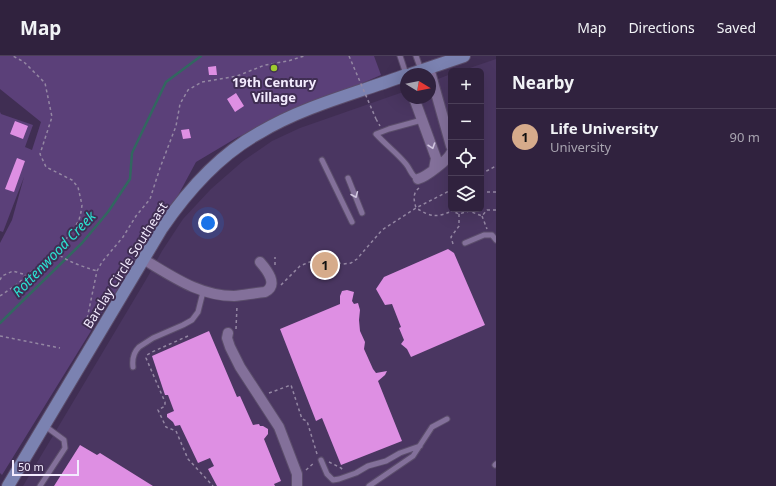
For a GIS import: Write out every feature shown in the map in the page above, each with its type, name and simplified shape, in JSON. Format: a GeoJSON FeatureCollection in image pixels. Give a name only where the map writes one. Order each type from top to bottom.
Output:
{"type":"FeatureCollection","features":[{"type":"Feature","properties":{"kind":"street"},"geometry":{"type":"LineString","coordinates":[[430,68],[464,56]]}},
{"type":"Feature","properties":{"kind":"street","name":"Barclay Circle Southeast"},"geometry":{"type":"LineString","coordinates":[[8,486],[143,259],[188,192],[218,163],[258,133],[288,118],[400,77]]}},
{"type":"Feature","properties":{"kind":"street"},"geometry":{"type":"LineString","coordinates":[[416,104],[436,158],[434,169]]}},
{"type":"Feature","properties":{"kind":"street"},"geometry":{"type":"LineString","coordinates":[[434,104],[449,140]]}},
{"type":"Feature","properties":{"kind":"street"},"geometry":{"type":"LineString","coordinates":[[419,184],[425,176],[448,158]]}},
{"type":"Feature","properties":{"kind":"street"},"geometry":{"type":"LineString","coordinates":[[143,259],[179,281],[203,292],[233,296],[267,291],[271,283],[270,276],[260,262]]}},
{"type":"Feature","properties":{"kind":"street"},"geometry":{"type":"LineString","coordinates":[[228,333],[227,338],[230,347],[240,367],[279,427],[297,474],[297,486]]}},
{"type":"Feature","properties":{"kind":"lane"},"geometry":{"type":"LineString","coordinates":[[400,56],[404,68]]}},
{"type":"Feature","properties":{"kind":"lane"},"geometry":{"type":"LineString","coordinates":[[416,56],[420,68]]}},
{"type":"Feature","properties":{"kind":"lane"},"geometry":{"type":"LineString","coordinates":[[419,184],[412,175],[408,166],[376,134],[422,120]]}},
{"type":"Feature","properties":{"kind":"lane"},"geometry":{"type":"LineString","coordinates":[[322,160],[352,222]]}},
{"type":"Feature","properties":{"kind":"lane"},"geometry":{"type":"LineString","coordinates":[[348,178],[362,213]]}},
{"type":"Feature","properties":{"kind":"lane"},"geometry":{"type":"LineString","coordinates":[[465,243],[484,235],[492,235],[496,240]]}},
{"type":"Feature","properties":{"kind":"lane"},"geometry":{"type":"LineString","coordinates":[[133,367],[132,359],[136,350],[142,344],[164,332],[192,320],[198,312],[203,292]]}},
{"type":"Feature","properties":{"kind":"lane"},"geometry":{"type":"LineString","coordinates":[[369,486],[413,456],[432,427],[447,419]]}},
{"type":"Feature","properties":{"kind":"lane"},"geometry":{"type":"LineString","coordinates":[[40,486],[65,448],[64,440],[44,426]]}},
{"type":"Feature","properties":{"kind":"lane"},"geometry":{"type":"LineString","coordinates":[[321,460],[327,474],[333,480],[368,466],[386,461],[400,453],[420,446]]}},
{"type":"Feature","properties":{"kind":"path"},"geometry":{"type":"LineString","coordinates":[[0,296],[48,260],[72,232],[79,220],[82,205],[78,187],[72,180],[46,166],[40,154],[52,117],[45,83],[24,62],[13,56]]}},
{"type":"Feature","properties":{"kind":"path"},"geometry":{"type":"LineString","coordinates":[[86,324],[97,271],[102,262],[123,237],[136,216],[150,199],[176,126],[180,104],[188,90],[202,82],[238,76],[265,65],[288,61],[304,56]]}},
{"type":"Feature","properties":{"kind":"path"},"geometry":{"type":"LineString","coordinates":[[349,56],[376,119]]}},
{"type":"Feature","properties":{"kind":"path"},"geometry":{"type":"LineString","coordinates":[[484,172],[496,166]]}},
{"type":"Feature","properties":{"kind":"path"},"geometry":{"type":"LineString","coordinates":[[419,184],[414,192],[416,208],[429,216],[436,216],[448,212]]}},
{"type":"Feature","properties":{"kind":"path"},"geometry":{"type":"LineString","coordinates":[[281,285],[300,266],[312,261],[322,260],[351,264],[382,230],[416,208],[448,192]]}},
{"type":"Feature","properties":{"kind":"path"},"geometry":{"type":"LineString","coordinates":[[484,192],[496,192]]}},
{"type":"Feature","properties":{"kind":"path"},"geometry":{"type":"LineString","coordinates":[[482,216],[487,210],[496,210]]}},
{"type":"Feature","properties":{"kind":"path"},"geometry":{"type":"LineString","coordinates":[[459,214],[469,211],[482,216],[487,229]]}},
{"type":"Feature","properties":{"kind":"path"},"geometry":{"type":"LineString","coordinates":[[453,244],[451,237],[459,226],[459,214]]}},
{"type":"Feature","properties":{"kind":"path"},"geometry":{"type":"LineString","coordinates":[[55,252],[79,266],[97,271]]}},
{"type":"Feature","properties":{"kind":"path"},"geometry":{"type":"LineString","coordinates":[[0,280],[2,276],[13,271],[26,275]]}},
{"type":"Feature","properties":{"kind":"path"},"geometry":{"type":"LineString","coordinates":[[237,306],[237,319]]}},
{"type":"Feature","properties":{"kind":"path"},"geometry":{"type":"LineString","coordinates":[[0,336],[60,348]]}},
{"type":"Feature","properties":{"kind":"path"},"geometry":{"type":"LineString","coordinates":[[188,336],[152,352],[147,355],[146,358],[165,402],[165,406],[158,410],[166,427],[176,431],[188,459],[213,486]]}},
{"type":"Feature","properties":{"kind":"path"},"geometry":{"type":"LineString","coordinates":[[260,398],[291,385],[302,420],[307,421],[320,458],[308,469],[297,474]]}},
{"type":"Feature","properties":{"kind":"path"},"geometry":{"type":"LineString","coordinates":[[321,460],[341,468],[346,476]]}},
{"type":"Feature","properties":{"kind":"shaded area"},"geometry":{"type":"Polygon","coordinates":[[[0,56],[374,56],[381,75],[238,137],[196,162],[161,227],[107,305],[2,475],[0,473],[0,243],[12,220],[24,177],[3,232],[0,231],[0,112],[1,114],[33,125],[25,147],[32,150],[41,122],[0,89],[0,56]]]}},
{"type":"Feature","properties":{"kind":"shaded area"},"geometry":{"type":"Polygon","coordinates":[[[496,59],[496,486],[23,486],[162,251],[183,219],[211,189],[243,161],[272,141],[300,128],[400,93],[400,104],[436,104],[436,80],[448,75],[448,212],[484,212],[484,68],[470,68],[496,59]]]}},
{"type":"Feature","properties":{"kind":"building"},"geometry":{"type":"Polygon","coordinates":[[[216,66],[217,75],[209,75],[208,67],[216,66]]]}},
{"type":"Feature","properties":{"kind":"building"},"geometry":{"type":"Polygon","coordinates":[[[236,93],[244,106],[235,112],[227,99],[236,93]]]}},
{"type":"Feature","properties":{"kind":"building"},"geometry":{"type":"Polygon","coordinates":[[[15,121],[28,126],[23,139],[10,134],[15,121]]]}},
{"type":"Feature","properties":{"kind":"building"},"geometry":{"type":"Polygon","coordinates":[[[189,129],[191,138],[183,139],[181,130],[189,129]]]}},
{"type":"Feature","properties":{"kind":"building"},"geometry":{"type":"Polygon","coordinates":[[[17,158],[25,161],[14,192],[5,189],[17,158]]]}},
{"type":"Feature","properties":{"kind":"building"},"geometry":{"type":"Polygon","coordinates":[[[448,249],[454,253],[485,325],[411,357],[407,349],[401,344],[404,340],[399,328],[401,327],[392,304],[385,305],[376,289],[384,277],[448,249]]]}},
{"type":"Feature","properties":{"kind":"building"},"geometry":{"type":"Polygon","coordinates":[[[347,290],[354,292],[352,301],[354,304],[358,303],[360,310],[360,331],[365,342],[364,349],[373,369],[376,373],[387,371],[378,381],[402,441],[341,465],[322,418],[316,421],[280,329],[340,304],[340,296],[342,291],[347,290]]]}},
{"type":"Feature","properties":{"kind":"building"},"geometry":{"type":"Polygon","coordinates":[[[209,331],[237,397],[240,396],[253,425],[259,424],[260,426],[268,429],[268,434],[264,439],[281,481],[274,484],[275,486],[217,486],[208,469],[214,466],[210,458],[198,463],[180,425],[175,426],[167,417],[167,414],[174,411],[168,395],[165,395],[152,356],[209,331]]]}},
{"type":"Feature","properties":{"kind":"building"},"geometry":{"type":"Polygon","coordinates":[[[80,445],[97,455],[100,453],[153,486],[54,486],[80,445]]]}},
{"type":"Feature","properties":{"kind":"waterway","name":"Rottenwood Creek"},"geometry":{"type":"LineString","coordinates":[[0,323],[82,243],[108,212],[130,179],[132,153],[166,82],[201,56]]}},
{"type":"Feature","properties":{"kind":"place","name":"19th Century Village"},"geometry":{"type":"Point","coordinates":[274,68]}},
{"type":"Feature","properties":{"kind":"place","name":"Life University"},"geometry":{"type":"Point","coordinates":[325,265]}}]}
